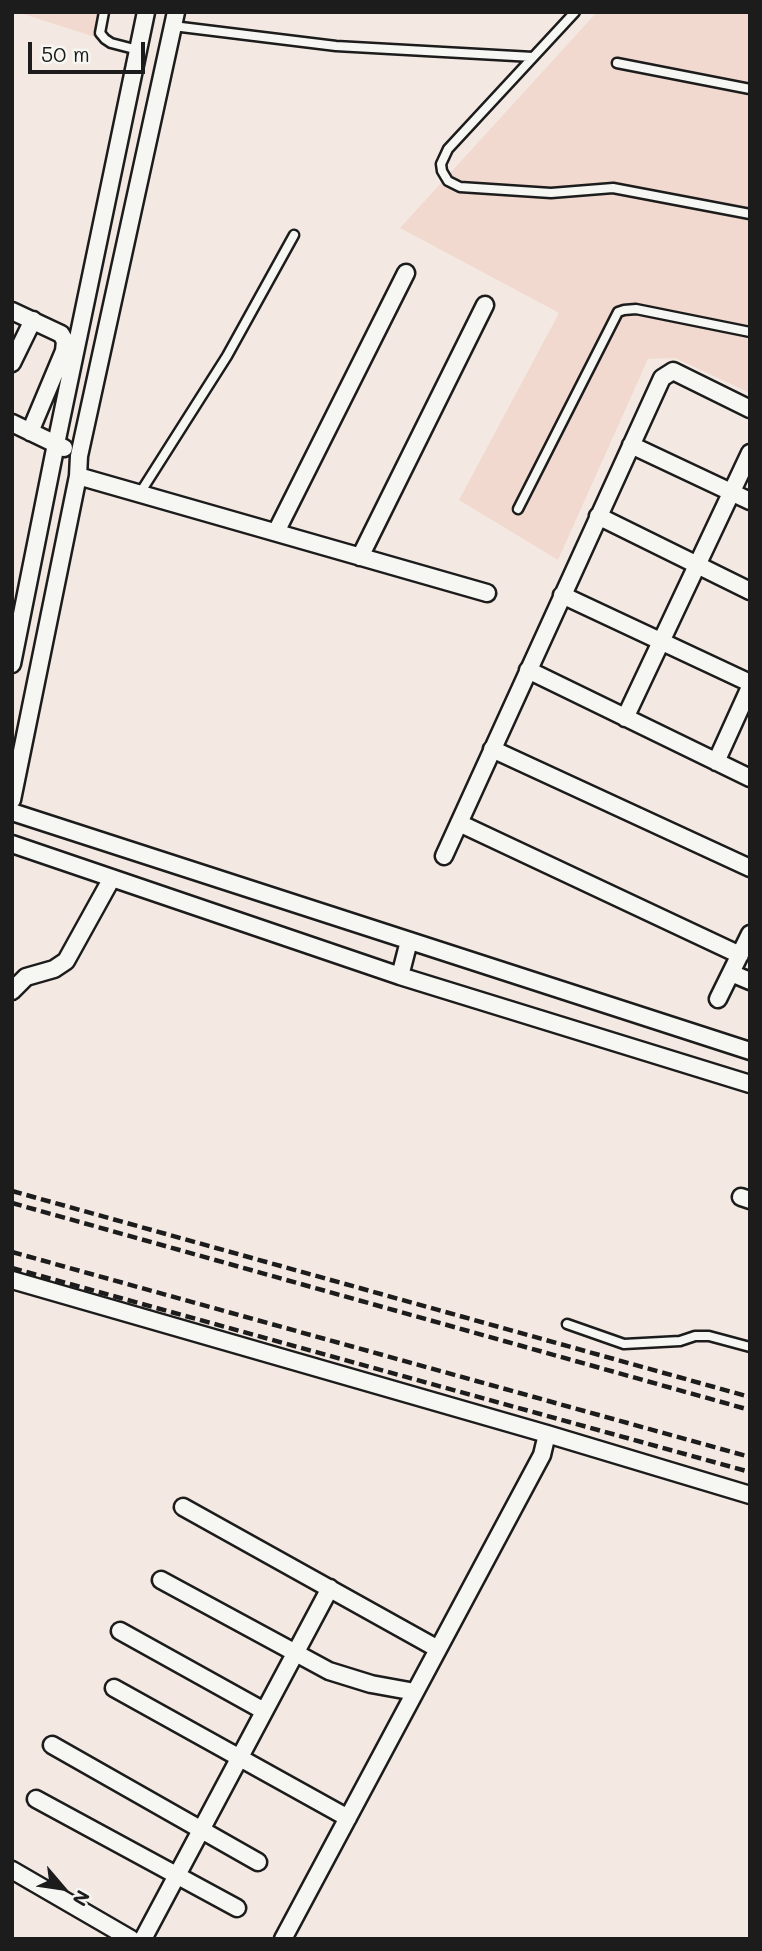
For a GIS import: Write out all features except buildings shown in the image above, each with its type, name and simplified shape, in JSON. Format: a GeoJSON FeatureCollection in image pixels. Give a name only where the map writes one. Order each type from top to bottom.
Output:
{"type":"FeatureCollection","features":[{"type":"Feature","properties":{"kind":"street"},"geometry":{"type":"LineString","coordinates":[[12,664],[55,444],[146,12]]}},
{"type":"Feature","properties":{"kind":"street"},"geometry":{"type":"LineString","coordinates":[[12,800],[78,475],[79,456],[174,19]]}},
{"type":"Feature","properties":{"kind":"street"},"geometry":{"type":"LineString","coordinates":[[125,114],[153,119]]}},
{"type":"Feature","properties":{"kind":"street"},"geometry":{"type":"LineString","coordinates":[[276,532],[406,273]]}},
{"type":"Feature","properties":{"kind":"street"},"geometry":{"type":"LineString","coordinates":[[360,557],[485,305]]}},
{"type":"Feature","properties":{"kind":"street"},"geometry":{"type":"LineString","coordinates":[[12,311],[61,334],[65,341],[64,351],[30,432]]}},
{"type":"Feature","properties":{"kind":"street"},"geometry":{"type":"LineString","coordinates":[[12,363],[33,320]]}},
{"type":"Feature","properties":{"kind":"street"},"geometry":{"type":"LineString","coordinates":[[444,856],[662,378],[673,371],[750,409]]}},
{"type":"Feature","properties":{"kind":"street"},"geometry":{"type":"LineString","coordinates":[[12,423],[79,456]]}},
{"type":"Feature","properties":{"kind":"street"},"geometry":{"type":"LineString","coordinates":[[631,445],[750,501]]}},
{"type":"Feature","properties":{"kind":"street"},"geometry":{"type":"LineString","coordinates":[[625,718],[750,453]]}},
{"type":"Feature","properties":{"kind":"street"},"geometry":{"type":"LineString","coordinates":[[78,475],[487,593]]}},
{"type":"Feature","properties":{"kind":"street"},"geometry":{"type":"LineString","coordinates":[[598,516],[750,591]]}},
{"type":"Feature","properties":{"kind":"street"},"geometry":{"type":"LineString","coordinates":[[562,595],[750,685],[716,762]]}},
{"type":"Feature","properties":{"kind":"street"},"geometry":{"type":"LineString","coordinates":[[528,670],[750,778]]}},
{"type":"Feature","properties":{"kind":"street"},"geometry":{"type":"LineString","coordinates":[[492,749],[750,868]]}},
{"type":"Feature","properties":{"kind":"street"},"geometry":{"type":"LineString","coordinates":[[12,812],[750,1051]]}},
{"type":"Feature","properties":{"kind":"street"},"geometry":{"type":"LineString","coordinates":[[459,823],[740,955]]}},
{"type":"Feature","properties":{"kind":"street"},"geometry":{"type":"LineString","coordinates":[[12,844],[400,976],[750,1084]]}},
{"type":"Feature","properties":{"kind":"street"},"geometry":{"type":"LineString","coordinates":[[12,991],[26,977],[54,969],[66,961],[113,878]]}},
{"type":"Feature","properties":{"kind":"street"},"geometry":{"type":"LineString","coordinates":[[719,999],[750,934]]}},
{"type":"Feature","properties":{"kind":"street"},"geometry":{"type":"LineString","coordinates":[[400,976],[409,941]]}},
{"type":"Feature","properties":{"kind":"street"},"geometry":{"type":"LineString","coordinates":[[731,973],[750,981]]}},
{"type":"Feature","properties":{"kind":"street"},"geometry":{"type":"LineString","coordinates":[[12,1280],[750,1495]]}},
{"type":"Feature","properties":{"kind":"street"},"geometry":{"type":"LineString","coordinates":[[283,1939],[542,1455],[547,1434]]}},
{"type":"Feature","properties":{"kind":"street"},"geometry":{"type":"LineString","coordinates":[[183,1507],[438,1648]]}},
{"type":"Feature","properties":{"kind":"street"},"geometry":{"type":"LineString","coordinates":[[161,1580],[295,1654],[337,1674],[415,1692]]}},
{"type":"Feature","properties":{"kind":"street"},"geometry":{"type":"LineString","coordinates":[[143,1939],[330,1588]]}},
{"type":"Feature","properties":{"kind":"street"},"geometry":{"type":"LineString","coordinates":[[120,1631],[264,1711]]}},
{"type":"Feature","properties":{"kind":"street"},"geometry":{"type":"LineString","coordinates":[[114,1688],[348,1818]]}},
{"type":"Feature","properties":{"kind":"street"},"geometry":{"type":"LineString","coordinates":[[52,1745],[258,1862]]}},
{"type":"Feature","properties":{"kind":"street"},"geometry":{"type":"LineString","coordinates":[[36,1799],[237,1908]]}},
{"type":"Feature","properties":{"kind":"street"},"geometry":{"type":"LineString","coordinates":[[12,1870],[131,1939]]}},
{"type":"Feature","properties":{"kind":"lane"},"geometry":{"type":"LineString","coordinates":[[104,12],[100,33],[105,39],[138,50]]}},
{"type":"Feature","properties":{"kind":"lane"},"geometry":{"type":"LineString","coordinates":[[575,12],[448,149],[441,164],[448,181],[460,187],[551,193],[627,189],[750,214]]}},
{"type":"Feature","properties":{"kind":"lane"},"geometry":{"type":"LineString","coordinates":[[174,19],[336,46],[533,57]]}},
{"type":"Feature","properties":{"kind":"lane"},"geometry":{"type":"LineString","coordinates":[[617,63],[750,89]]}},
{"type":"Feature","properties":{"kind":"lane"},"geometry":{"type":"LineString","coordinates":[[140,493],[227,356],[294,235]]}},
{"type":"Feature","properties":{"kind":"lane"},"geometry":{"type":"LineString","coordinates":[[518,509],[618,312],[636,309],[750,332]]}},
{"type":"Feature","properties":{"kind":"lane"},"geometry":{"type":"LineString","coordinates":[[567,1324],[624,1344],[680,1341],[695,1336],[709,1336],[750,1347]]}},
{"type":"Feature","properties":{"kind":"shaded area"},"geometry":{"type":"Polygon","coordinates":[[[17,12],[104,12],[98,38],[17,12]]]}},
{"type":"Feature","properties":{"kind":"shaded area"},"geometry":{"type":"Polygon","coordinates":[[[597,12],[750,12],[750,393],[675,358],[648,359],[558,560],[459,500],[559,313],[400,228],[597,12]]]}},
{"type":"Feature","properties":{"kind":"railway"},"geometry":{"type":"LineString","coordinates":[[12,1191],[750,1397]]}},
{"type":"Feature","properties":{"kind":"railway"},"geometry":{"type":"LineString","coordinates":[[12,1203],[750,1410]]}},
{"type":"Feature","properties":{"kind":"railway"},"geometry":{"type":"LineString","coordinates":[[12,1252],[750,1457]]}},
{"type":"Feature","properties":{"kind":"railway"},"geometry":{"type":"LineString","coordinates":[[12,1268],[750,1472]]}}]}
